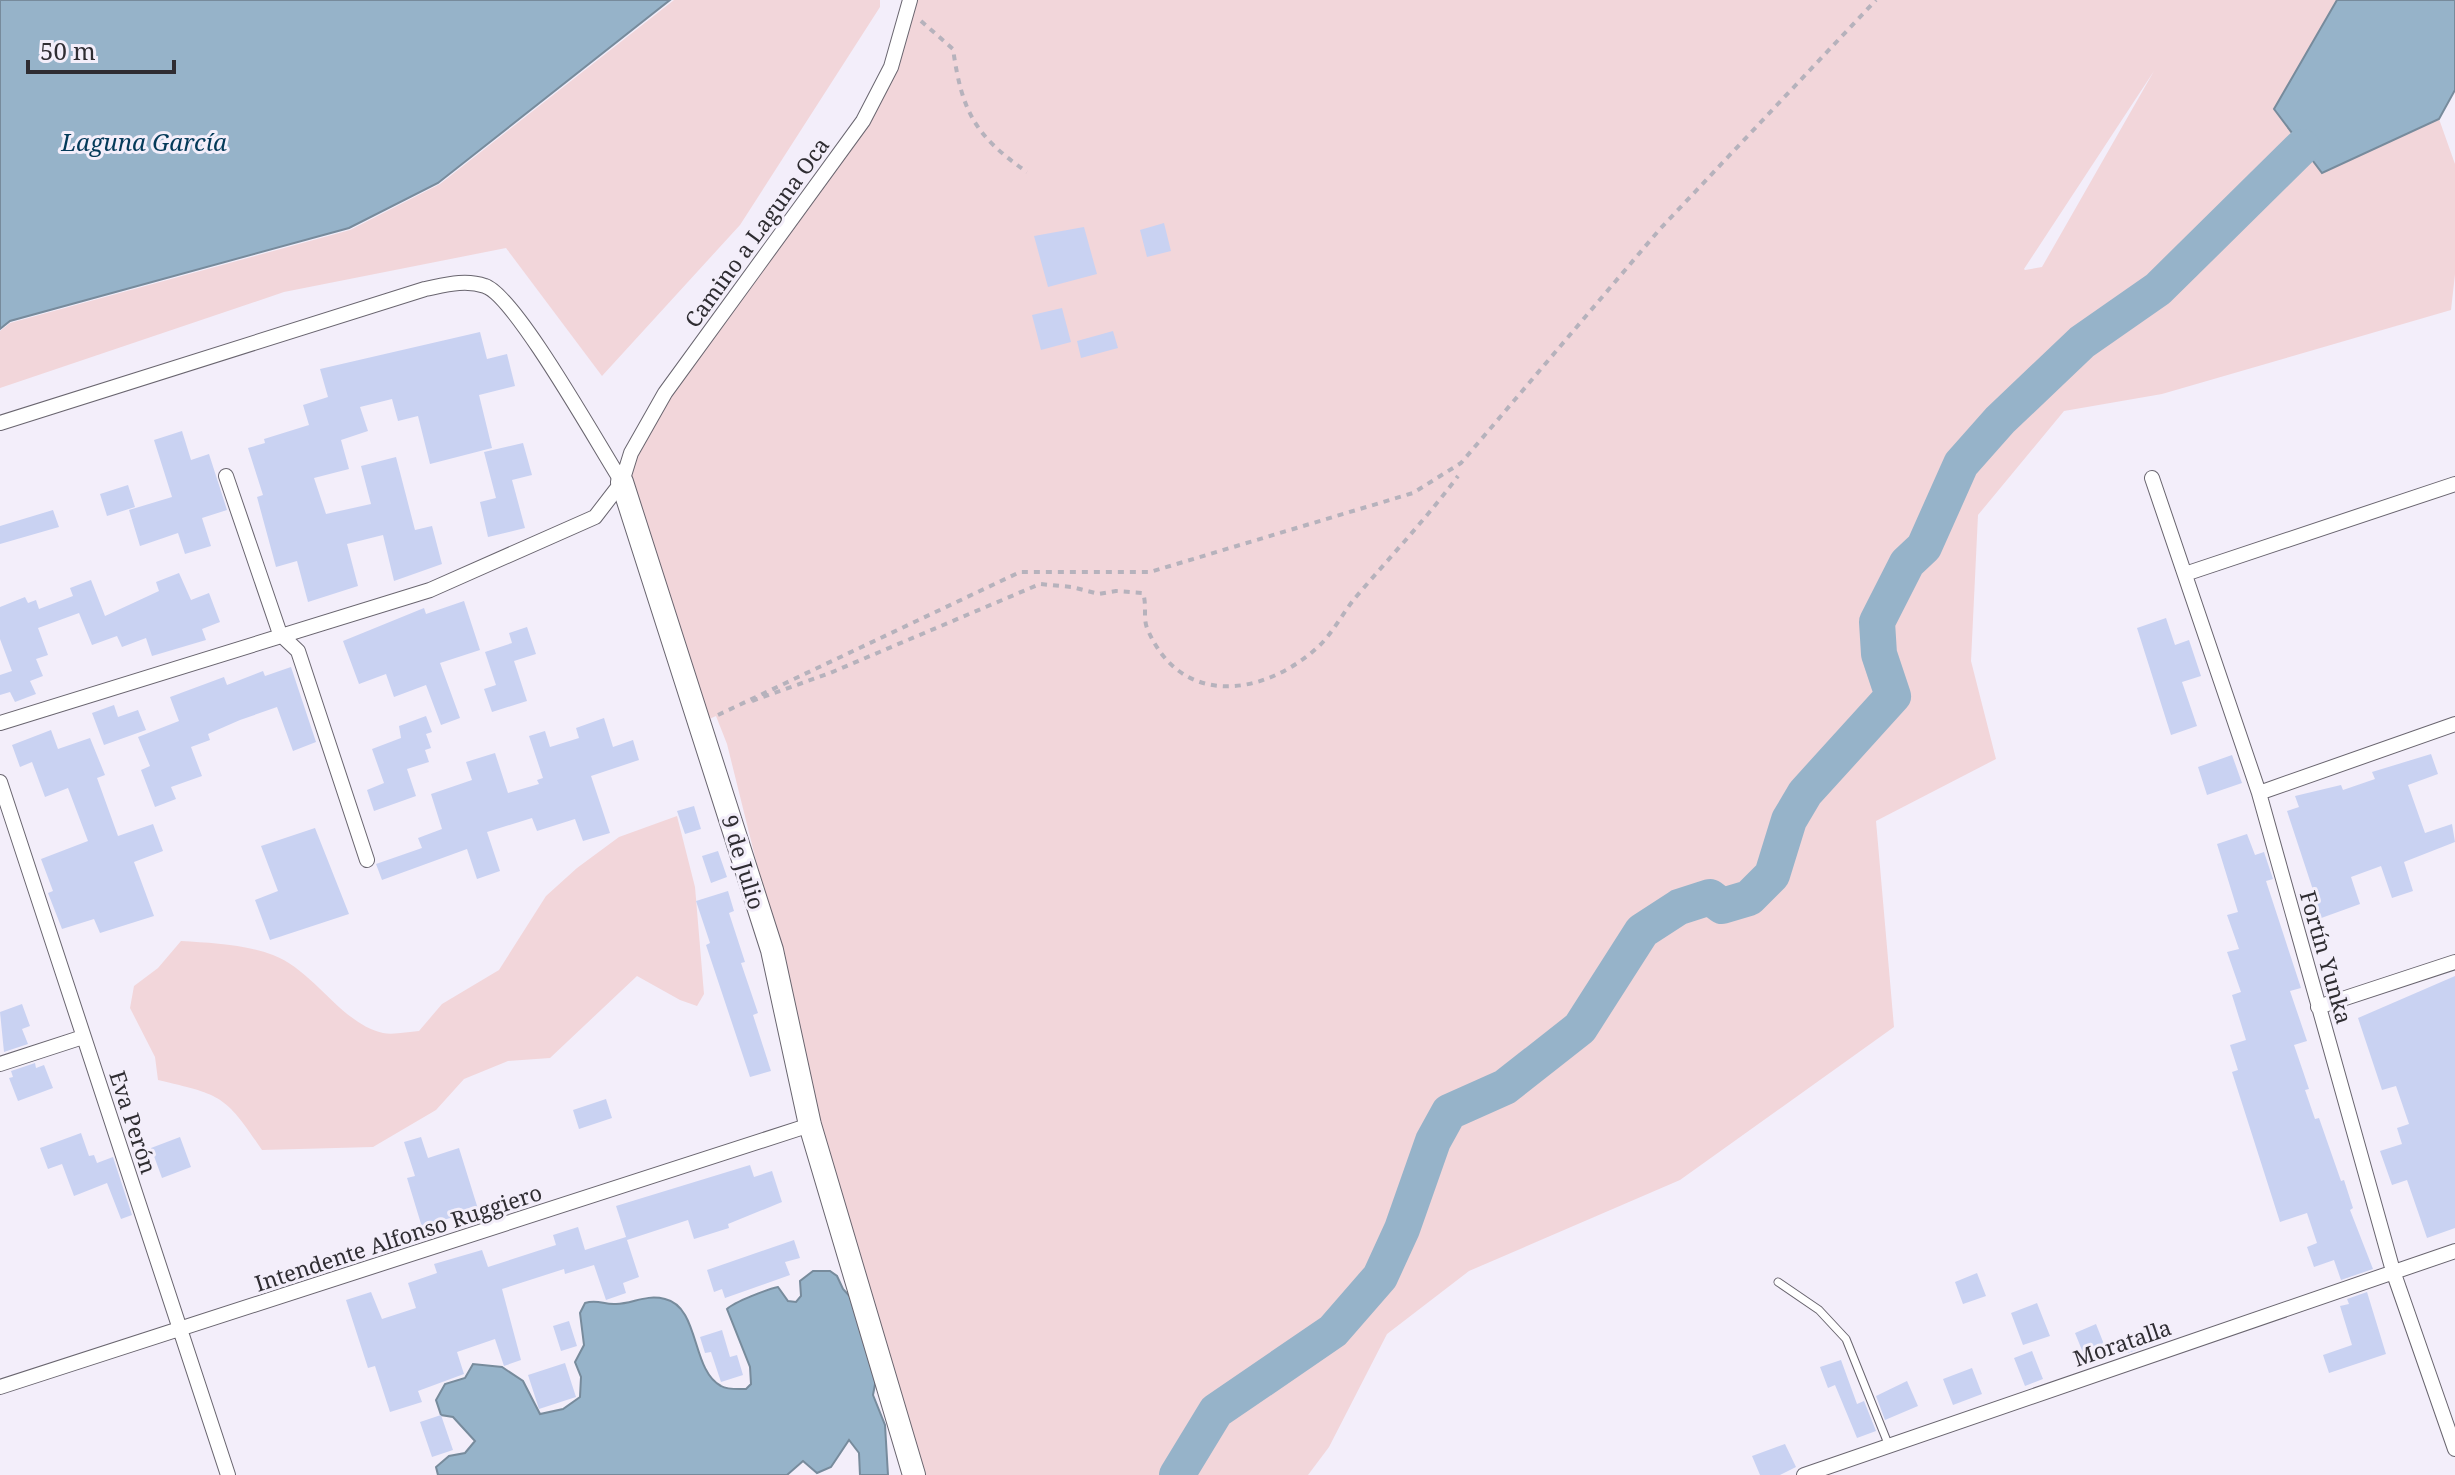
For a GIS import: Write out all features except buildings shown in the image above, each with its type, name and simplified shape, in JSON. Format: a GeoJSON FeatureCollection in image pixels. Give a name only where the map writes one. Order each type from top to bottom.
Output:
{"type":"FeatureCollection","features":[{"type":"Feature","properties":{"kind":"main road","name":"9 de Julio"},"geometry":{"type":"LineString","coordinates":[[622,482],[772,950],[810,1125],[914,1475]]}},
{"type":"Feature","properties":{"kind":"street","name":"Camino a Laguna Oca"},"geometry":{"type":"LineString","coordinates":[[0,723],[430,590],[595,517],[622,482],[631,453],[665,393],[863,121],[891,67],[910,0]]}},
{"type":"Feature","properties":{"kind":"street","name":"9 de Julio"},"geometry":{"type":"LineString","coordinates":[[0,423],[425,289],[459,282],[488,286],[515,313],[622,482]]}},
{"type":"Feature","properties":{"kind":"street"},"geometry":{"type":"LineString","coordinates":[[226,476],[280,634],[298,651],[367,860]]}},
{"type":"Feature","properties":{"kind":"street","name":"Fortín Yunka"},"geometry":{"type":"LineString","coordinates":[[2152,478],[2259,793],[2393,1271],[2455,1449]]}},
{"type":"Feature","properties":{"kind":"street"},"geometry":{"type":"LineString","coordinates":[[2185,574],[2455,484]]}},
{"type":"Feature","properties":{"kind":"street"},"geometry":{"type":"LineString","coordinates":[[2259,793],[2455,724]]}},
{"type":"Feature","properties":{"kind":"street","name":"Eva Perón"},"geometry":{"type":"LineString","coordinates":[[0,782],[228,1475]]}},
{"type":"Feature","properties":{"kind":"street"},"geometry":{"type":"LineString","coordinates":[[2318,1007],[2455,962]]}},
{"type":"Feature","properties":{"kind":"street"},"geometry":{"type":"LineString","coordinates":[[0,1064],[83,1037]]}},
{"type":"Feature","properties":{"kind":"street","name":"Intendente Alfonso Ruggiero"},"geometry":{"type":"LineString","coordinates":[[0,1387],[179,1332],[810,1125]]}},
{"type":"Feature","properties":{"kind":"street","name":"Moratalla"},"geometry":{"type":"LineString","coordinates":[[1804,1475],[2455,1251]]}},
{"type":"Feature","properties":{"kind":"lane"},"geometry":{"type":"LineString","coordinates":[[1778,1282],[1819,1310],[1846,1339],[1889,1446]]}},
{"type":"Feature","properties":{"kind":"path"},"geometry":{"type":"LineString","coordinates":[[700,723],[1020,572],[1150,572],[1413,493],[1425,486],[1461,463],[1660,229],[1876,0]]}},
{"type":"Feature","properties":{"kind":"path"},"geometry":{"type":"LineString","coordinates":[[906,19],[926,22],[953,49],[957,78],[979,133],[1027,172]]}},
{"type":"Feature","properties":{"kind":"path"},"geometry":{"type":"LineString","coordinates":[[732,708],[830,673],[1040,584],[1099,594],[1116,591],[1143,593],[1148,608],[1145,625],[1160,654],[1177,672],[1208,688],[1262,680],[1320,646],[1339,618],[1411,537],[1458,476]]}},
{"type":"Feature","properties":{"kind":"shaded area"},"geometry":{"type":"Polygon","coordinates":[[[674,0],[880,0],[880,7],[740,225],[602,376],[506,248],[284,292],[0,388],[0,331],[10,323],[350,230],[440,184],[674,0]]]}},
{"type":"Feature","properties":{"kind":"shaded area"},"geometry":{"type":"Polygon","coordinates":[[[910,0],[2337,0],[2274,109],[2322,172],[2439,119],[2455,164],[2455,274],[2451,310],[2162,394],[2064,411],[1978,515],[1971,661],[1996,759],[1876,821],[1894,1027],[1680,1180],[1469,1271],[1387,1334],[1329,1447],[1308,1475],[915,1475],[829,1188],[819,1114],[727,744],[716,716],[700,723],[622,482],[631,453],[863,121],[910,0]],[[2154,71],[2024,269],[2042,267],[2154,71]]]}},
{"type":"Feature","properties":{"kind":"shaded area"},"geometry":{"type":"Polygon","coordinates":[[[677,816],[695,887],[704,994],[697,1006],[637,976],[550,1058],[508,1061],[464,1079],[436,1110],[373,1147],[262,1150],[239,1118],[220,1100],[158,1080],[155,1057],[130,1008],[134,986],[158,968],[181,941],[239,946],[273,955],[302,973],[340,1008],[368,1027],[387,1034],[419,1031],[442,1004],[499,970],[546,896],[577,868],[619,837],[677,816]]]}},
{"type":"Feature","properties":{"kind":"water","name":"Laguna García"},"geometry":{"type":"Polygon","coordinates":[[[0,0],[670,0],[438,183],[349,228],[10,321],[0,329],[0,0]]]}},
{"type":"Feature","properties":{"kind":"water"},"geometry":{"type":"Polygon","coordinates":[[[2337,0],[2455,0],[2455,90],[2439,119],[2322,173],[2274,109],[2337,0]]]}},
{"type":"Feature","properties":{"kind":"water"},"geometry":{"type":"Polygon","coordinates":[[[813,1271],[830,1271],[837,1276],[854,1301],[876,1379],[873,1395],[885,1425],[888,1475],[860,1475],[859,1453],[849,1440],[831,1467],[817,1473],[803,1461],[787,1475],[438,1475],[436,1467],[449,1456],[465,1453],[475,1441],[453,1417],[441,1415],[436,1400],[445,1384],[465,1378],[473,1364],[502,1367],[523,1381],[540,1414],[563,1409],[580,1397],[581,1377],[575,1362],[584,1345],[580,1313],[585,1303],[622,1304],[651,1298],[676,1304],[690,1326],[711,1378],[724,1387],[746,1389],[751,1384],[750,1367],[727,1309],[751,1296],[778,1287],[788,1301],[796,1302],[801,1296],[800,1281],[813,1271]]]}},
{"type":"Feature","properties":{"kind":"waterway"},"geometry":{"type":"LineString","coordinates":[[1177,1475],[1216,1411],[1333,1331],[1380,1277],[1402,1229],[1433,1141],[1449,1112],[1505,1087],[1580,1028],[1642,931],[1679,907],[1710,897],[1722,906],[1749,898],[1772,875],[1789,820],[1805,793],[1893,696],[1879,654],[1877,622],[1907,563],[1924,547],[1961,464],[2000,420],[2082,342],[2158,289],[2302,147]]}}]}
